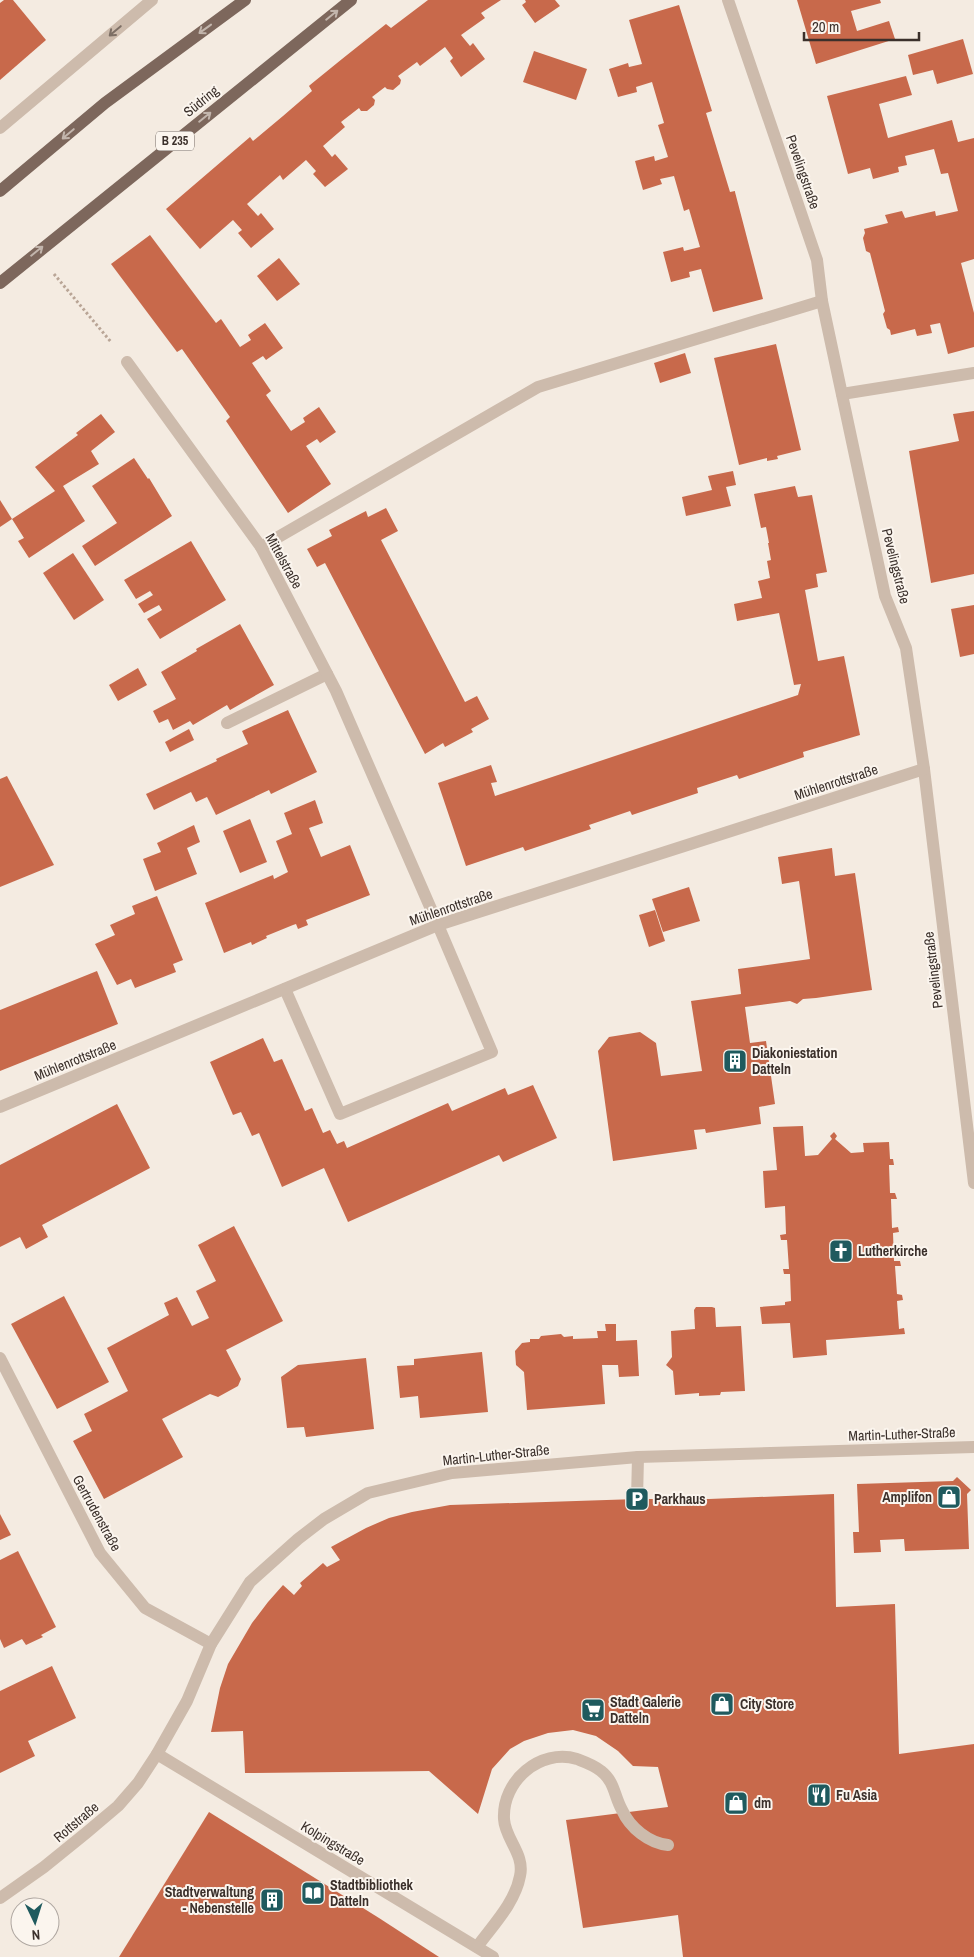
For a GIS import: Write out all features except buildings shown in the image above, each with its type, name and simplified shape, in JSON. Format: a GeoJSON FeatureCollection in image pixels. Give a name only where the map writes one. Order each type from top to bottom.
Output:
{"type":"FeatureCollection","features":[{"type":"Feature","properties":{"kind":"main road"},"geometry":{"type":"LineString","coordinates":[[0,191],[105,102],[245,0]]}},
{"type":"Feature","properties":{"kind":"main road","name":"Südring"},"geometry":{"type":"LineString","coordinates":[[0,282],[351,0]]}},
{"type":"Feature","properties":{"kind":"street"},"geometry":{"type":"LineString","coordinates":[[0,128],[152,0]]}},
{"type":"Feature","properties":{"kind":"street","name":"Pevelingstraße"},"geometry":{"type":"LineString","coordinates":[[728,0],[817,260],[822,301],[885,596],[906,648],[924,769],[974,1183]]}},
{"type":"Feature","properties":{"kind":"street"},"geometry":{"type":"LineString","coordinates":[[261,547],[538,387],[822,301]]}},
{"type":"Feature","properties":{"kind":"street","name":"Mittelstraße"},"geometry":{"type":"LineString","coordinates":[[127,362],[261,547],[340,700],[492,1052],[340,1114],[285,989]]}},
{"type":"Feature","properties":{"kind":"street"},"geometry":{"type":"LineString","coordinates":[[842,394],[974,373]]}},
{"type":"Feature","properties":{"kind":"street"},"geometry":{"type":"LineString","coordinates":[[227,723],[327,674]]}},
{"type":"Feature","properties":{"kind":"street","name":"Mühlenrottstraße"},"geometry":{"type":"LineString","coordinates":[[0,1107],[438,925],[924,769]]}},
{"type":"Feature","properties":{"kind":"street","name":"Gertrudenstraße"},"geometry":{"type":"LineString","coordinates":[[0,1358],[100,1553],[145,1608],[211,1644]]}},
{"type":"Feature","properties":{"kind":"street","name":"Martin-Luther-Straße"},"geometry":{"type":"LineString","coordinates":[[157,1754],[186,1701],[211,1644],[250,1582],[298,1539],[324,1519],[368,1493],[452,1473],[638,1457],[974,1447]]}},
{"type":"Feature","properties":{"kind":"street"},"geometry":{"type":"LineString","coordinates":[[637,1499],[638,1457]]}},
{"type":"Feature","properties":{"kind":"street","name":"Rottstraße"},"geometry":{"type":"LineString","coordinates":[[0,1898],[44,1867],[118,1806],[138,1783],[157,1754]]}},
{"type":"Feature","properties":{"kind":"street","name":"Kolpingstraße"},"geometry":{"type":"LineString","coordinates":[[157,1754],[493,1957]]}},
{"type":"Feature","properties":{"kind":"street"},"geometry":{"type":"LineString","coordinates":[[477,1947],[508,1905],[516,1890],[521,1874],[520,1861],[504,1820],[505,1805],[508,1792],[515,1781],[530,1766],[545,1759],[560,1756],[589,1763],[602,1771],[610,1782],[617,1795],[621,1810],[632,1825],[647,1838],[660,1844],[668,1845]]}},
{"type":"Feature","properties":{"kind":"path"},"geometry":{"type":"LineString","coordinates":[[36,252],[127,362]]}},
{"type":"Feature","properties":{"kind":"place","name":"Diakoniestation Datteln"},"geometry":{"type":"Point","coordinates":[735,1061]}},
{"type":"Feature","properties":{"kind":"place","name":"Lutherkirche"},"geometry":{"type":"Point","coordinates":[841,1251]}},
{"type":"Feature","properties":{"kind":"place","name":"Amplifon"},"geometry":{"type":"Point","coordinates":[949,1497]}},
{"type":"Feature","properties":{"kind":"place","name":"Parkhaus"},"geometry":{"type":"Point","coordinates":[637,1499]}},
{"type":"Feature","properties":{"kind":"place","name":"City Store"},"geometry":{"type":"Point","coordinates":[722,1704]}},
{"type":"Feature","properties":{"kind":"place","name":"Stadt Galerie Datteln"},"geometry":{"type":"Point","coordinates":[593,1710]}},
{"type":"Feature","properties":{"kind":"place","name":"Fu Asia"},"geometry":{"type":"Point","coordinates":[819,1795]}},
{"type":"Feature","properties":{"kind":"place","name":"dm"},"geometry":{"type":"Point","coordinates":[736,1803]}},
{"type":"Feature","properties":{"kind":"place","name":"Stadtbibliothek Datteln"},"geometry":{"type":"Point","coordinates":[313,1893]}},
{"type":"Feature","properties":{"kind":"place","name":"Stadtverwaltung - Nebenstelle"},"geometry":{"type":"Point","coordinates":[272,1900]}}]}
